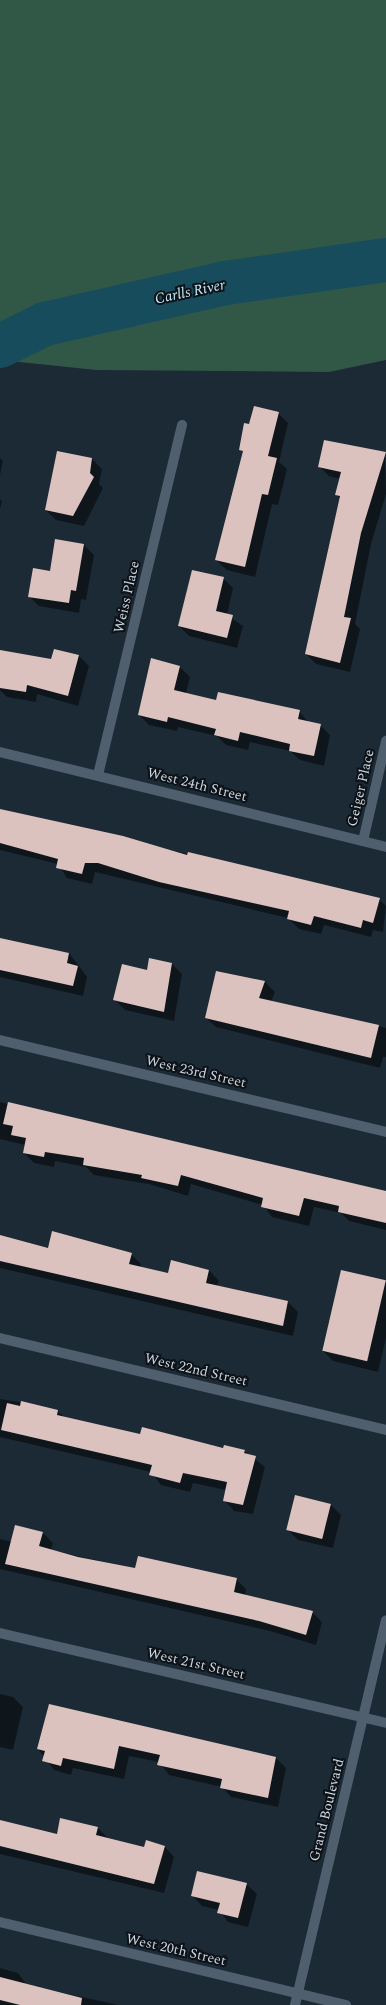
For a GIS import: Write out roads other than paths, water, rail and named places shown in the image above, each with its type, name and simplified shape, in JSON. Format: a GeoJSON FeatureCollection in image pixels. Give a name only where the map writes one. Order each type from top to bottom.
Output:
{"type":"FeatureCollection","features":[{"type":"Feature","properties":{"kind":"street","name":"Weiss Place"},"geometry":{"type":"LineString","coordinates":[[98,775],[182,425]]}},
{"type":"Feature","properties":{"kind":"street","name":"Geiger Place"},"geometry":{"type":"LineString","coordinates":[[363,841],[386,741]]}},
{"type":"Feature","properties":{"kind":"street","name":"West 24th Street"},"geometry":{"type":"LineString","coordinates":[[0,752],[386,847]]}},
{"type":"Feature","properties":{"kind":"street","name":"West 23rd Street"},"geometry":{"type":"LineString","coordinates":[[0,1040],[386,1132]]}},
{"type":"Feature","properties":{"kind":"street","name":"West 22nd Street"},"geometry":{"type":"LineString","coordinates":[[0,1338],[386,1430]]}},
{"type":"Feature","properties":{"kind":"street","name":"Grand Boulevard"},"geometry":{"type":"LineString","coordinates":[[295,2005],[386,1622]]}},
{"type":"Feature","properties":{"kind":"street","name":"West 21st Street"},"geometry":{"type":"LineString","coordinates":[[0,1633],[386,1723]]}},
{"type":"Feature","properties":{"kind":"street","name":"West 20th Street"},"geometry":{"type":"LineString","coordinates":[[0,1922],[346,2005]]}},
{"type":"Feature","properties":{"kind":"waterway","name":"Carlls River"},"geometry":{"type":"LineString","coordinates":[[0,346],[45,324],[226,283],[386,260]]}}]}
